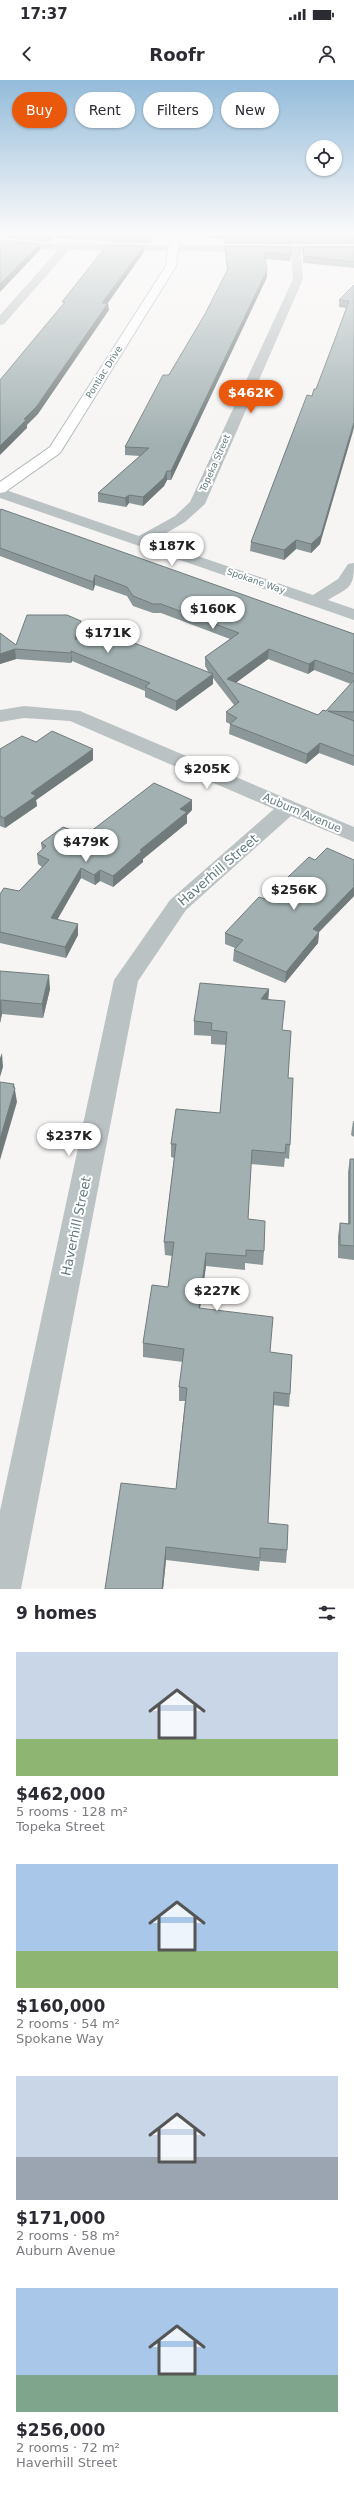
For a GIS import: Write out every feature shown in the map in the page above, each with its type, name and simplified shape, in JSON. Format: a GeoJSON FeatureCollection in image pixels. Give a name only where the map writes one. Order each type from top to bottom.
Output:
{"type":"FeatureCollection","features":[{"type":"Feature","properties":{"kind":"main road","name":"Pontiac Drive"},"geometry":{"type":"LineString","coordinates":[[0,489],[55,450],[148,302]]}},
{"type":"Feature","properties":{"kind":"street"},"geometry":{"type":"LineString","coordinates":[[0,322],[17,302]]}},
{"type":"Feature","properties":{"kind":"street","name":"Topeka Street"},"geometry":{"type":"LineString","coordinates":[[141,541],[180,519],[197,504],[287,302]]}},
{"type":"Feature","properties":{"kind":"street","name":"Spokane Way"},"geometry":{"type":"LineString","coordinates":[[0,493],[354,615]]}},
{"type":"Feature","properties":{"kind":"street"},"geometry":{"type":"LineString","coordinates":[[314,601],[344,583],[354,568]]}},
{"type":"Feature","properties":{"kind":"street","name":"Auburn Avenue"},"geometry":{"type":"LineString","coordinates":[[0,716],[24,712],[73,715],[354,835]]}},
{"type":"Feature","properties":{"kind":"street","name":"Haverhill Street"},"geometry":{"type":"LineString","coordinates":[[2,1589],[126,980],[178,905],[289,807]]}},
{"type":"Feature","properties":{"kind":"building"},"geometry":{"type":"Polygon","coordinates":[[[65,302],[108,303],[37,406],[24,419],[26,420],[0,446],[0,380],[65,302]]]}},
{"type":"Feature","properties":{"kind":"building"},"geometry":{"type":"Polygon","coordinates":[[[211,302],[252,302],[171,471],[167,471],[164,478],[143,497],[129,495],[125,498],[98,493],[149,448],[125,447],[163,375],[169,375],[211,302]]]}},
{"type":"Feature","properties":{"kind":"building"},"geometry":{"type":"Polygon","coordinates":[[[348,302],[354,302],[354,422],[321,535],[311,544],[296,540],[284,550],[251,542],[307,395],[312,396],[314,389],[316,389],[348,302]]]}},
{"type":"Feature","properties":{"kind":"building"},"geometry":{"type":"Polygon","coordinates":[[[1,509],[354,634],[354,674],[315,660],[309,664],[269,649],[227,679],[318,715],[323,710],[326,711],[354,680],[354,712],[328,711],[354,721],[354,756],[320,743],[307,754],[230,724],[237,718],[226,712],[239,702],[205,657],[239,633],[161,604],[153,604],[133,596],[127,587],[95,575],[93,582],[0,548],[1,509]]]}},
{"type":"Feature","properties":{"kind":"building"},"geometry":{"type":"Polygon","coordinates":[[[27,615],[67,615],[81,621],[75,639],[113,641],[119,637],[213,674],[176,701],[145,687],[150,683],[71,651],[71,653],[15,649],[0,654],[0,633],[16,645],[27,615]]]}},
{"type":"Feature","properties":{"kind":"building"},"geometry":{"type":"Polygon","coordinates":[[[52,731],[93,749],[31,793],[36,796],[4,818],[0,816],[0,749],[22,736],[36,742],[52,731]]]}},
{"type":"Feature","properties":{"kind":"building"},"geometry":{"type":"Polygon","coordinates":[[[154,783],[192,800],[180,809],[187,812],[140,850],[142,851],[113,876],[100,870],[94,875],[81,868],[51,918],[78,924],[65,947],[0,932],[0,894],[4,888],[19,891],[49,860],[37,854],[46,846],[41,843],[63,827],[86,835],[154,783]]]}},
{"type":"Feature","properties":{"kind":"building"},"geometry":{"type":"Polygon","coordinates":[[[327,848],[354,860],[354,887],[313,929],[319,932],[286,972],[234,950],[243,940],[225,933],[259,897],[265,899],[309,857],[315,860],[327,848]]]}},
{"type":"Feature","properties":{"kind":"building"},"geometry":{"type":"Polygon","coordinates":[[[0,971],[49,975],[42,1004],[1,1000],[0,1004],[0,971]]]}},
{"type":"Feature","properties":{"kind":"building"},"geometry":{"type":"Polygon","coordinates":[[[200,983],[269,989],[261,999],[285,1001],[282,1030],[291,1031],[288,1078],[293,1078],[290,1145],[286,1144],[285,1153],[252,1150],[248,1219],[265,1221],[264,1251],[246,1250],[246,1256],[206,1253],[199,1308],[273,1317],[270,1352],[292,1355],[290,1394],[274,1392],[268,1523],[288,1525],[287,1550],[260,1548],[260,1558],[166,1547],[162,1589],[105,1589],[121,1483],[176,1489],[187,1388],[179,1387],[184,1349],[143,1343],[152,1285],[168,1287],[174,1242],[164,1242],[176,1144],[171,1144],[176,1109],[220,1113],[227,1032],[211,1030],[212,1023],[194,1021],[200,983]]]}},
{"type":"Feature","properties":{"kind":"building"},"geometry":{"type":"Polygon","coordinates":[[[0,1082],[14,1084],[13,1087],[15,1088],[0,1139],[0,1082]]]}},
{"type":"Feature","properties":{"kind":"building"},"geometry":{"type":"Polygon","coordinates":[[[350,1159],[354,1159],[354,1246],[340,1245],[340,1223],[350,1224],[350,1159]]]}}]}
